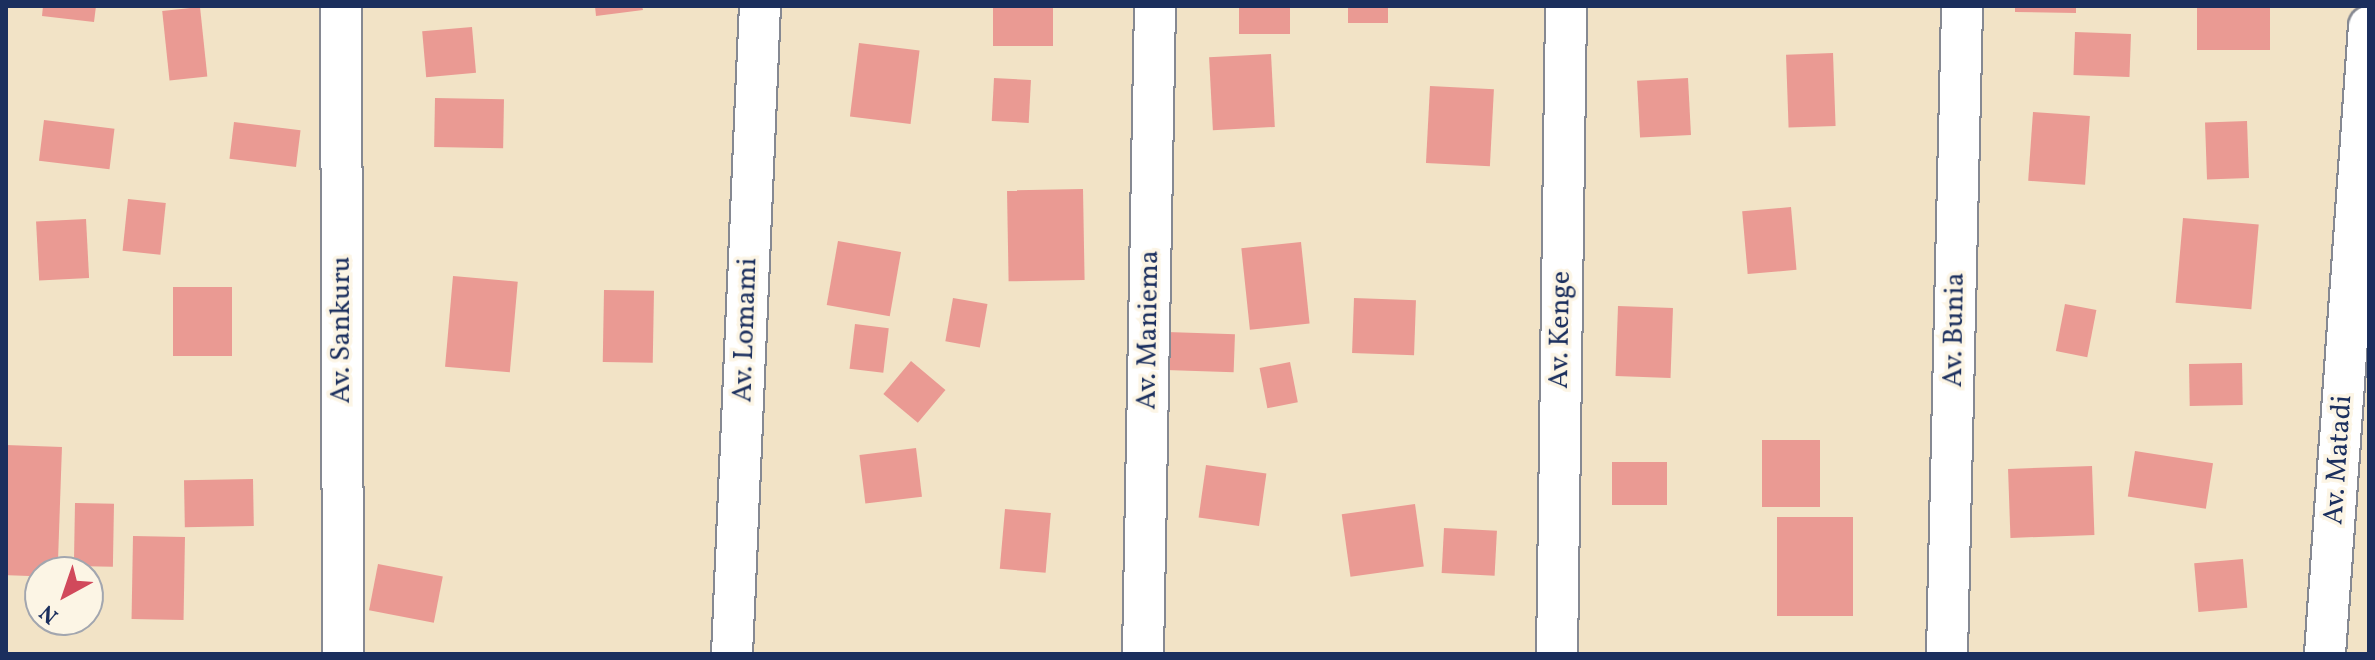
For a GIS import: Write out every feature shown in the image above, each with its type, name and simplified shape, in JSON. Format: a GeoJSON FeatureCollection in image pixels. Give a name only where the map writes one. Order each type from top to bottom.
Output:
{"type":"FeatureCollection","features":[{"type":"Feature","properties":{"kind":"street","name":"Av. Sankuru"},"geometry":{"type":"LineString","coordinates":[[341,6],[343,654]]}},
{"type":"Feature","properties":{"kind":"street","name":"Av. Lomami"},"geometry":{"type":"LineString","coordinates":[[732,654],[760,6]]}},
{"type":"Feature","properties":{"kind":"street","name":"Av. Maniema"},"geometry":{"type":"LineString","coordinates":[[1143,654],[1155,6]]}},
{"type":"Feature","properties":{"kind":"street","name":"Av. Kenge"},"geometry":{"type":"LineString","coordinates":[[1557,654],[1566,6]]}},
{"type":"Feature","properties":{"kind":"street","name":"Av. Bunia"},"geometry":{"type":"LineString","coordinates":[[1947,654],[1962,6]]}},
{"type":"Feature","properties":{"kind":"street","name":"Av. Matadi"},"geometry":{"type":"LineString","coordinates":[[2325,654],[2369,27]]}},
{"type":"Feature","properties":{"kind":"building"},"geometry":{"type":"Polygon","coordinates":[[[43,6],[96,6],[94,22],[42,16],[43,6]]]}},
{"type":"Feature","properties":{"kind":"building"},"geometry":{"type":"Polygon","coordinates":[[[595,6],[642,6],[643,10],[596,16],[595,6]]]}},
{"type":"Feature","properties":{"kind":"building"},"geometry":{"type":"Polygon","coordinates":[[[993,6],[1053,6],[1053,46],[993,46],[993,6]]]}},
{"type":"Feature","properties":{"kind":"building"},"geometry":{"type":"Polygon","coordinates":[[[1239,6],[1290,6],[1290,34],[1239,34],[1239,6]]]}},
{"type":"Feature","properties":{"kind":"building"},"geometry":{"type":"Polygon","coordinates":[[[1348,6],[1388,6],[1388,23],[1348,23],[1348,6]]]}},
{"type":"Feature","properties":{"kind":"building"},"geometry":{"type":"Polygon","coordinates":[[[2015,6],[2076,6],[2076,13],[2015,12],[2015,6]]]}},
{"type":"Feature","properties":{"kind":"building"},"geometry":{"type":"Polygon","coordinates":[[[2197,6],[2270,6],[2270,50],[2197,50],[2197,6]]]}},
{"type":"Feature","properties":{"kind":"building"},"geometry":{"type":"Polygon","coordinates":[[[200,7],[207,77],[170,81],[162,11],[200,7]]]}},
{"type":"Feature","properties":{"kind":"building"},"geometry":{"type":"Polygon","coordinates":[[[472,27],[476,73],[426,77],[422,31],[472,27]]]}},
{"type":"Feature","properties":{"kind":"building"},"geometry":{"type":"Polygon","coordinates":[[[2075,32],[2131,34],[2129,77],[2073,75],[2075,32]]]}},
{"type":"Feature","properties":{"kind":"building"},"geometry":{"type":"Polygon","coordinates":[[[859,43],[920,50],[911,124],[850,116],[859,43]]]}},
{"type":"Feature","properties":{"kind":"building"},"geometry":{"type":"Polygon","coordinates":[[[1833,53],[1836,126],[1789,128],[1786,55],[1833,53]]]}},
{"type":"Feature","properties":{"kind":"building"},"geometry":{"type":"Polygon","coordinates":[[[1271,54],[1275,127],[1213,130],[1209,57],[1271,54]]]}},
{"type":"Feature","properties":{"kind":"building"},"geometry":{"type":"Polygon","coordinates":[[[994,78],[1031,80],[1029,123],[992,121],[994,78]]]}},
{"type":"Feature","properties":{"kind":"building"},"geometry":{"type":"Polygon","coordinates":[[[1688,78],[1691,135],[1640,138],[1637,81],[1688,78]]]}},
{"type":"Feature","properties":{"kind":"building"},"geometry":{"type":"Polygon","coordinates":[[[1430,86],[1494,89],[1490,166],[1426,163],[1430,86]]]}},
{"type":"Feature","properties":{"kind":"building"},"geometry":{"type":"Polygon","coordinates":[[[435,98],[504,99],[503,148],[434,147],[435,98]]]}},
{"type":"Feature","properties":{"kind":"building"},"geometry":{"type":"Polygon","coordinates":[[[2033,112],[2090,116],[2085,185],[2028,181],[2033,112]]]}},
{"type":"Feature","properties":{"kind":"building"},"geometry":{"type":"Polygon","coordinates":[[[44,120],[114,129],[109,169],[39,161],[44,120]]]}},
{"type":"Feature","properties":{"kind":"building"},"geometry":{"type":"Polygon","coordinates":[[[2247,121],[2249,178],[2207,179],[2205,122],[2247,121]]]}},
{"type":"Feature","properties":{"kind":"building"},"geometry":{"type":"Polygon","coordinates":[[[234,122],[301,130],[296,167],[229,159],[234,122]]]}},
{"type":"Feature","properties":{"kind":"building"},"geometry":{"type":"Polygon","coordinates":[[[1083,189],[1085,280],[1009,281],[1007,190],[1083,189]]]}},
{"type":"Feature","properties":{"kind":"building"},"geometry":{"type":"Polygon","coordinates":[[[128,199],[166,203],[160,255],[123,251],[128,199]]]}},
{"type":"Feature","properties":{"kind":"building"},"geometry":{"type":"Polygon","coordinates":[[[1791,207],[1796,270],[1748,274],[1742,211],[1791,207]]]}},
{"type":"Feature","properties":{"kind":"building"},"geometry":{"type":"Polygon","coordinates":[[[2183,218],[2259,225],[2251,309],[2176,303],[2183,218]]]}},
{"type":"Feature","properties":{"kind":"building"},"geometry":{"type":"Polygon","coordinates":[[[86,219],[89,278],[39,281],[36,222],[86,219]]]}},
{"type":"Feature","properties":{"kind":"building"},"geometry":{"type":"Polygon","coordinates":[[[838,241],[901,252],[890,316],[827,305],[838,241]]]}},
{"type":"Feature","properties":{"kind":"building"},"geometry":{"type":"Polygon","coordinates":[[[1301,242],[1310,324],[1250,330],[1241,248],[1301,242]]]}},
{"type":"Feature","properties":{"kind":"building"},"geometry":{"type":"Polygon","coordinates":[[[453,276],[518,282],[510,372],[445,367],[453,276]]]}},
{"type":"Feature","properties":{"kind":"building"},"geometry":{"type":"Polygon","coordinates":[[[173,287],[232,287],[232,356],[173,356],[173,287]]]}},
{"type":"Feature","properties":{"kind":"building"},"geometry":{"type":"Polygon","coordinates":[[[604,290],[654,291],[653,363],[603,362],[604,290]]]}},
{"type":"Feature","properties":{"kind":"building"},"geometry":{"type":"Polygon","coordinates":[[[953,298],[987,304],[980,347],[945,341],[953,298]]]}},
{"type":"Feature","properties":{"kind":"building"},"geometry":{"type":"Polygon","coordinates":[[[1354,298],[1416,300],[1414,355],[1352,353],[1354,298]]]}},
{"type":"Feature","properties":{"kind":"building"},"geometry":{"type":"Polygon","coordinates":[[[2065,304],[2096,310],[2087,357],[2056,351],[2065,304]]]}},
{"type":"Feature","properties":{"kind":"building"},"geometry":{"type":"Polygon","coordinates":[[[1618,306],[1673,308],[1671,378],[1616,376],[1618,306]]]}},
{"type":"Feature","properties":{"kind":"building"},"geometry":{"type":"Polygon","coordinates":[[[855,324],[889,328],[883,373],[850,369],[855,324]]]}},
{"type":"Feature","properties":{"kind":"building"},"geometry":{"type":"Polygon","coordinates":[[[1167,332],[1235,334],[1234,372],[1166,370],[1167,332]]]}},
{"type":"Feature","properties":{"kind":"building"},"geometry":{"type":"Polygon","coordinates":[[[911,361],[945,390],[918,423],[883,394],[911,361]]]}},
{"type":"Feature","properties":{"kind":"building"},"geometry":{"type":"Polygon","coordinates":[[[1290,362],[1298,402],[1267,408],[1260,368],[1290,362]]]}},
{"type":"Feature","properties":{"kind":"building"},"geometry":{"type":"Polygon","coordinates":[[[2242,363],[2243,405],[2190,406],[2189,364],[2242,363]]]}},
{"type":"Feature","properties":{"kind":"building"},"geometry":{"type":"Polygon","coordinates":[[[1762,440],[1820,440],[1820,507],[1762,507],[1762,440]]]}},
{"type":"Feature","properties":{"kind":"building"},"geometry":{"type":"Polygon","coordinates":[[[6,445],[62,447],[58,556],[24,556],[24,576],[6,575],[6,445]]]}},
{"type":"Feature","properties":{"kind":"building"},"geometry":{"type":"Polygon","coordinates":[[[916,448],[922,497],[865,504],[859,455],[916,448]]]}},
{"type":"Feature","properties":{"kind":"building"},"geometry":{"type":"Polygon","coordinates":[[[2135,451],[2213,463],[2206,509],[2128,496],[2135,451]]]}},
{"type":"Feature","properties":{"kind":"building"},"geometry":{"type":"Polygon","coordinates":[[[1612,462],[1667,462],[1667,505],[1612,505],[1612,462]]]}},
{"type":"Feature","properties":{"kind":"building"},"geometry":{"type":"Polygon","coordinates":[[[1206,465],[1266,473],[1259,526],[1199,517],[1206,465]]]}},
{"type":"Feature","properties":{"kind":"building"},"geometry":{"type":"Polygon","coordinates":[[[2092,466],[2094,535],[2010,538],[2008,469],[2092,466]]]}},
{"type":"Feature","properties":{"kind":"building"},"geometry":{"type":"Polygon","coordinates":[[[253,479],[254,526],[185,527],[184,480],[253,479]]]}},
{"type":"Feature","properties":{"kind":"building"},"geometry":{"type":"Polygon","coordinates":[[[75,503],[114,504],[113,567],[104,567],[104,556],[74,556],[75,503]]]}},
{"type":"Feature","properties":{"kind":"building"},"geometry":{"type":"Polygon","coordinates":[[[1415,504],[1424,566],[1350,577],[1342,514],[1415,504]]]}},
{"type":"Feature","properties":{"kind":"building"},"geometry":{"type":"Polygon","coordinates":[[[1005,509],[1051,513],[1046,573],[1000,569],[1005,509]]]}},
{"type":"Feature","properties":{"kind":"building"},"geometry":{"type":"Polygon","coordinates":[[[1777,517],[1853,517],[1853,616],[1777,616],[1777,517]]]}},
{"type":"Feature","properties":{"kind":"building"},"geometry":{"type":"Polygon","coordinates":[[[1444,528],[1497,531],[1495,576],[1442,573],[1444,528]]]}},
{"type":"Feature","properties":{"kind":"building"},"geometry":{"type":"Polygon","coordinates":[[[133,536],[185,537],[184,620],[132,619],[133,536]]]}},
{"type":"Feature","properties":{"kind":"building"},"geometry":{"type":"Polygon","coordinates":[[[2243,559],[2247,608],[2198,612],[2194,563],[2243,559]]]}},
{"type":"Feature","properties":{"kind":"building"},"geometry":{"type":"Polygon","coordinates":[[[378,564],[443,577],[434,623],[369,610],[378,564]]]}}]}
